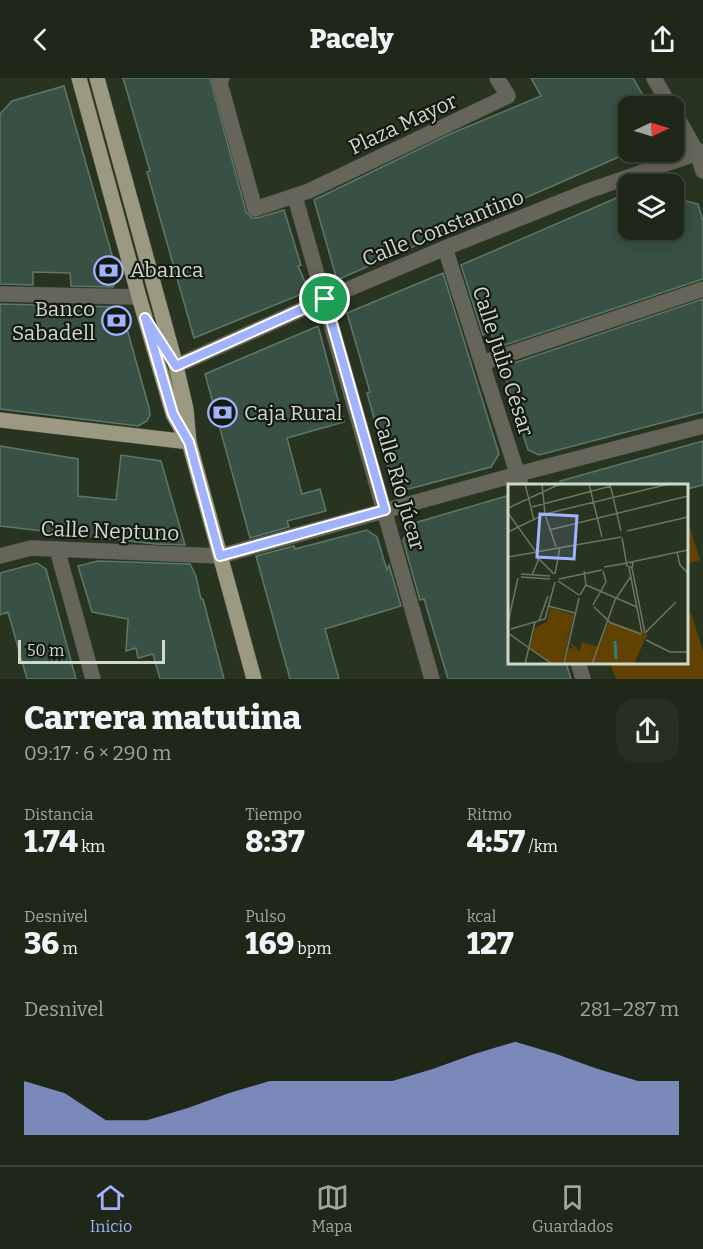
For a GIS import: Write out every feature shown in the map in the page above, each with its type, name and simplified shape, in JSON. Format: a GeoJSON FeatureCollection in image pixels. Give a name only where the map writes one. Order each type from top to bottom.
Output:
{"type":"FeatureCollection","features":[{"type":"Feature","properties":{"kind":"main road"},"geometry":{"type":"LineString","coordinates":[[79,78],[173,414],[189,442]]}},
{"type":"Feature","properties":{"kind":"main road"},"geometry":{"type":"LineString","coordinates":[[97,78],[176,366],[186,409],[189,442],[254,679]]}},
{"type":"Feature","properties":{"kind":"main road"},"geometry":{"type":"LineString","coordinates":[[145,318],[176,366]]}},
{"type":"Feature","properties":{"kind":"main road"},"geometry":{"type":"LineString","coordinates":[[0,420],[189,442]]}},
{"type":"Feature","properties":{"kind":"street","name":"Plaza Mayor"},"geometry":{"type":"LineString","coordinates":[[222,78],[219,80],[255,209],[295,197],[508,96],[497,78]]}},
{"type":"Feature","properties":{"kind":"street"},"geometry":{"type":"LineString","coordinates":[[654,78],[664,96]]}},
{"type":"Feature","properties":{"kind":"street"},"geometry":{"type":"LineString","coordinates":[[684,127],[700,152],[703,171]]}},
{"type":"Feature","properties":{"kind":"street","name":"Calle Constantino"},"geometry":{"type":"LineString","coordinates":[[176,366],[445,248],[588,191],[700,152]]}},
{"type":"Feature","properties":{"kind":"street"},"geometry":{"type":"LineString","coordinates":[[295,197],[325,299]]}},
{"type":"Feature","properties":{"kind":"street","name":"Calle Julio César"},"geometry":{"type":"LineString","coordinates":[[445,248],[519,480]]}},
{"type":"Feature","properties":{"kind":"street"},"geometry":{"type":"LineString","coordinates":[[482,363],[703,289]]}},
{"type":"Feature","properties":{"kind":"street"},"geometry":{"type":"LineString","coordinates":[[0,294],[139,297]]}},
{"type":"Feature","properties":{"kind":"street","name":"Calle Río Júcar"},"geometry":{"type":"LineString","coordinates":[[325,299],[432,679]]}},
{"type":"Feature","properties":{"kind":"street","name":"Calle Neptuno"},"geometry":{"type":"LineString","coordinates":[[0,556],[31,549],[57,549],[220,556],[385,510],[519,480],[703,426]]}},
{"type":"Feature","properties":{"kind":"street"},"geometry":{"type":"LineString","coordinates":[[57,549],[93,679]]}},
{"type":"Feature","properties":{"kind":"street"},"geometry":{"type":"LineString","coordinates":[[578,664],[583,679]]}},
{"type":"Feature","properties":{"kind":"shaded area"},"geometry":{"type":"Polygon","coordinates":[[[688,521],[700,560],[688,564],[688,521]]]}},
{"type":"Feature","properties":{"kind":"shaded area"},"geometry":{"type":"Polygon","coordinates":[[[691,613],[703,651],[703,679],[616,679],[610,664],[688,664],[688,614],[691,613]]]}},
{"type":"Feature","properties":{"kind":"building"},"geometry":{"type":"Polygon","coordinates":[[[123,78],[210,78],[246,212],[252,218],[257,218],[284,210],[301,265],[298,266],[309,291],[194,338],[123,78]]]}},
{"type":"Feature","properties":{"kind":"building"},"geometry":{"type":"Polygon","coordinates":[[[531,78],[633,78],[643,96],[618,96],[618,157],[337,280],[314,200],[450,134],[541,96],[531,78]]]}},
{"type":"Feature","properties":{"kind":"building"},"geometry":{"type":"Polygon","coordinates":[[[64,86],[118,276],[113,287],[71,286],[70,273],[33,272],[33,285],[0,284],[0,114],[12,101],[64,86]]]}},
{"type":"Feature","properties":{"kind":"building"},"geometry":{"type":"Polygon","coordinates":[[[618,197],[618,240],[684,240],[684,200],[698,204],[703,221],[703,279],[496,348],[491,332],[483,335],[461,265],[618,197]]]}},
{"type":"Feature","properties":{"kind":"building"},"geometry":{"type":"Polygon","coordinates":[[[443,273],[499,454],[491,467],[401,491],[400,487],[392,482],[367,393],[370,392],[347,313],[443,273]]]}},
{"type":"Feature","properties":{"kind":"building"},"geometry":{"type":"Polygon","coordinates":[[[703,299],[703,412],[539,455],[528,450],[502,367],[703,299]]]}},
{"type":"Feature","properties":{"kind":"building"},"geometry":{"type":"Polygon","coordinates":[[[0,304],[121,307],[149,408],[150,415],[147,421],[138,426],[0,409],[0,304]]]}},
{"type":"Feature","properties":{"kind":"building"},"geometry":{"type":"Polygon","coordinates":[[[318,326],[344,422],[287,438],[302,494],[320,489],[326,511],[287,521],[289,527],[250,538],[205,374],[318,326]]]}},
{"type":"Feature","properties":{"kind":"building"},"geometry":{"type":"Polygon","coordinates":[[[703,441],[703,485],[688,489],[688,484],[561,484],[560,481],[703,441]]]}},
{"type":"Feature","properties":{"kind":"building"},"geometry":{"type":"Polygon","coordinates":[[[0,446],[78,459],[78,496],[116,500],[121,455],[161,461],[185,545],[155,544],[0,526],[0,446]]]}},
{"type":"Feature","properties":{"kind":"building"},"geometry":{"type":"Polygon","coordinates":[[[508,496],[508,664],[566,664],[571,679],[448,679],[424,599],[420,600],[403,540],[411,524],[508,496]]]}},
{"type":"Feature","properties":{"kind":"building"},"geometry":{"type":"Polygon","coordinates":[[[367,530],[377,537],[387,570],[389,565],[401,606],[325,629],[339,679],[290,679],[256,556],[294,546],[295,549],[367,530]]]}},
{"type":"Feature","properties":{"kind":"building"},"geometry":{"type":"Polygon","coordinates":[[[98,561],[190,564],[196,576],[201,599],[203,599],[224,679],[160,679],[153,654],[138,658],[136,648],[126,651],[128,619],[92,612],[78,566],[98,561]]]}},
{"type":"Feature","properties":{"kind":"building"},"geometry":{"type":"Polygon","coordinates":[[[37,563],[46,569],[76,679],[27,679],[8,612],[0,615],[0,573],[37,563]]]}},
{"type":"Feature","properties":{"kind":"place","name":"Abanca"},"geometry":{"type":"Point","coordinates":[109,270]}},
{"type":"Feature","properties":{"kind":"place","name":"Banco Sabadell"},"geometry":{"type":"Point","coordinates":[116,321]}},
{"type":"Feature","properties":{"kind":"place","name":"Caja Rural"},"geometry":{"type":"Point","coordinates":[223,413]}},
{"type":"Feature","properties":{"kind":"route"},"geometry":{"type":"LineString","coordinates":[[325,299],[385,510],[220,556],[189,442],[173,414],[145,318],[176,366],[325,299]]}}]}
